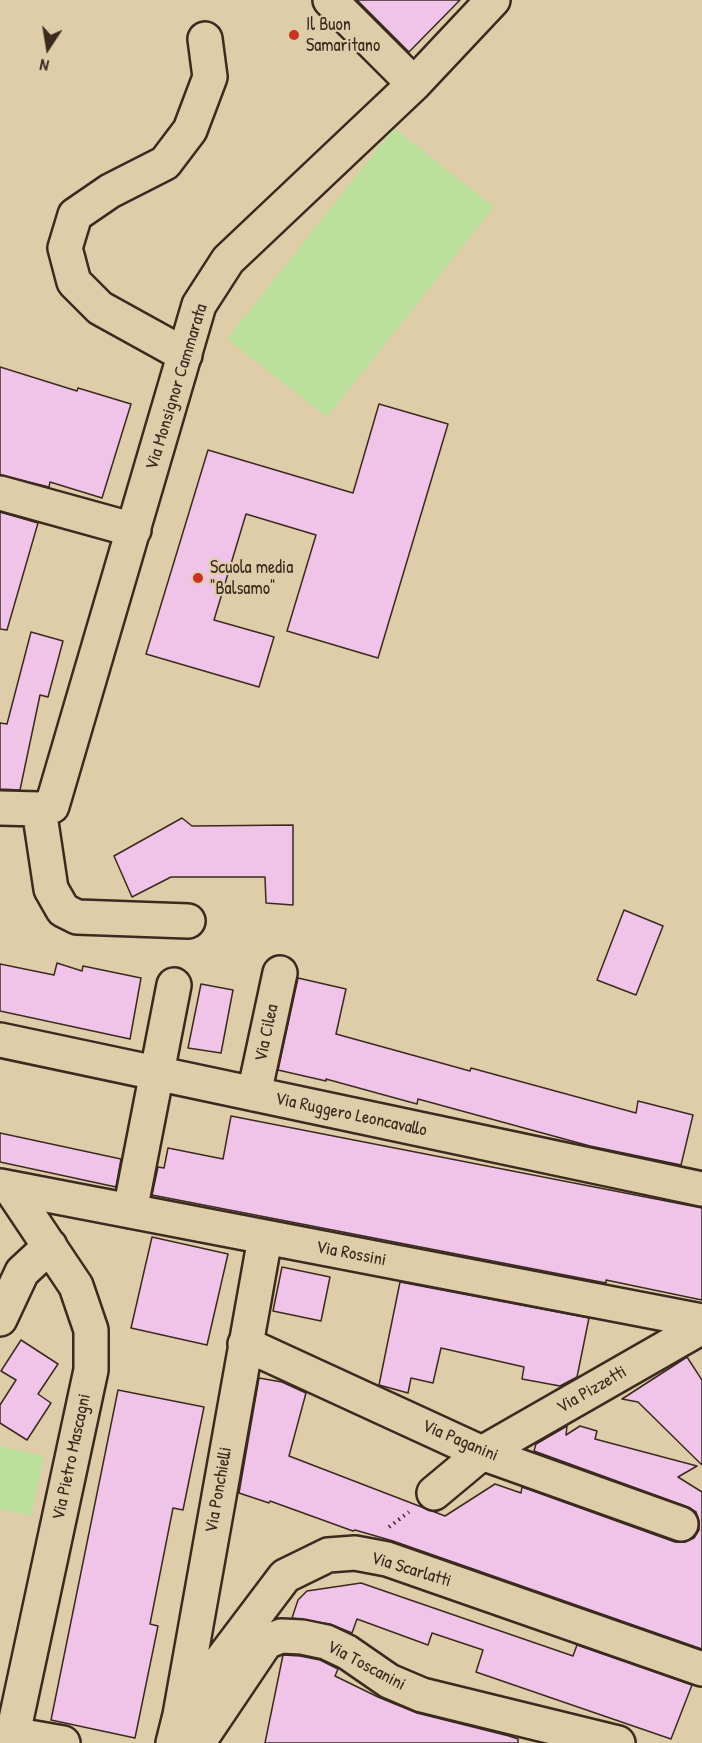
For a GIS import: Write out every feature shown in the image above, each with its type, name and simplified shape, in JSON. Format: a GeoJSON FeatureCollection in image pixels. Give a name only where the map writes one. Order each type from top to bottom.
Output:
{"type":"FeatureCollection","features":[{"type":"Feature","properties":{"kind":"street"},"geometry":{"type":"LineString","coordinates":[[330,0],[414,84]]}},
{"type":"Feature","properties":{"kind":"street","name":"Via Monsignor Cammarata"},"geometry":{"type":"LineString","coordinates":[[45,808],[134,530],[199,305],[228,260],[414,84],[493,0]]}},
{"type":"Feature","properties":{"kind":"street"},"geometry":{"type":"LineString","coordinates":[[185,355],[100,308],[74,282],[64,248],[75,215],[110,191],[165,163],[190,129],[210,77],[205,39]]}},
{"type":"Feature","properties":{"kind":"street"},"geometry":{"type":"LineString","coordinates":[[0,493],[134,530]]}},
{"type":"Feature","properties":{"kind":"street"},"geometry":{"type":"LineString","coordinates":[[0,808],[45,808],[51,890],[63,910],[77,917],[188,921]]}},
{"type":"Feature","properties":{"kind":"street","name":"Via Cilea"},"geometry":{"type":"LineString","coordinates":[[254,1094],[280,973]]}},
{"type":"Feature","properties":{"kind":"street"},"geometry":{"type":"LineString","coordinates":[[130,1211],[174,985]]}},
{"type":"Feature","properties":{"kind":"street","name":"Via Ruggero Leoncavallo"},"geometry":{"type":"LineString","coordinates":[[0,1040],[702,1189]]}},
{"type":"Feature","properties":{"kind":"street","name":"Via Rossini"},"geometry":{"type":"LineString","coordinates":[[6,1188],[702,1321]]}},
{"type":"Feature","properties":{"kind":"street","name":"Via Pietro Mascagni"},"geometry":{"type":"LineString","coordinates":[[6,1188],[50,1246],[76,1286],[91,1330],[91,1370],[8,1736]]}},
{"type":"Feature","properties":{"kind":"street","name":"Via Ponchielli"},"geometry":{"type":"LineString","coordinates":[[176,1729],[265,1238]]}},
{"type":"Feature","properties":{"kind":"street"},"geometry":{"type":"LineString","coordinates":[[0,1319],[22,1272],[50,1246]]}},
{"type":"Feature","properties":{"kind":"street","name":"Via Pizzetti"},"geometry":{"type":"LineString","coordinates":[[434,1493],[482,1453],[702,1327]]}},
{"type":"Feature","properties":{"kind":"street","name":"Via Paganini"},"geometry":{"type":"LineString","coordinates":[[245,1344],[482,1453],[681,1524]]}},
{"type":"Feature","properties":{"kind":"street","name":"Via Scarlatti"},"geometry":{"type":"LineString","coordinates":[[176,1729],[285,1576],[328,1555],[355,1553],[387,1559],[702,1669]]}},
{"type":"Feature","properties":{"kind":"street","name":"Via Toscanini"},"geometry":{"type":"LineString","coordinates":[[198,1743],[266,1642],[281,1636],[326,1642],[347,1652],[389,1681],[422,1695],[618,1743]]}},
{"type":"Feature","properties":{"kind":"street"},"geometry":{"type":"LineString","coordinates":[[8,1736],[63,1743]]}},
{"type":"Feature","properties":{"kind":"path"},"geometry":{"type":"LineString","coordinates":[[355,1553],[434,1493]]}},
{"type":"Feature","properties":{"kind":"green space"},"geometry":{"type":"Polygon","coordinates":[[[394,128],[494,207],[327,417],[227,339],[394,128]]]}},
{"type":"Feature","properties":{"kind":"green space"},"geometry":{"type":"Polygon","coordinates":[[[0,1446],[44,1456],[31,1516],[0,1509],[0,1446]]]}},
{"type":"Feature","properties":{"kind":"building"},"geometry":{"type":"Polygon","coordinates":[[[357,0],[460,0],[409,52],[357,0]]]}},
{"type":"Feature","properties":{"kind":"building"},"geometry":{"type":"Polygon","coordinates":[[[0,367],[77,391],[78,388],[131,404],[102,498],[50,482],[49,487],[0,475],[0,367]]]}},
{"type":"Feature","properties":{"kind":"building"},"geometry":{"type":"Polygon","coordinates":[[[379,404],[448,424],[378,658],[287,631],[316,535],[246,514],[214,620],[274,637],[259,687],[146,654],[208,450],[353,493],[379,404]]]}},
{"type":"Feature","properties":{"kind":"building"},"geometry":{"type":"Polygon","coordinates":[[[0,512],[38,523],[7,630],[0,629],[0,512]]]}},
{"type":"Feature","properties":{"kind":"building"},"geometry":{"type":"Polygon","coordinates":[[[31,632],[63,641],[48,697],[40,695],[20,790],[0,789],[0,723],[7,724],[31,632]]]}},
{"type":"Feature","properties":{"kind":"building"},"geometry":{"type":"Polygon","coordinates":[[[182,818],[192,826],[293,825],[293,905],[266,903],[265,877],[171,877],[132,897],[114,856],[182,818]]]}},
{"type":"Feature","properties":{"kind":"building"},"geometry":{"type":"Polygon","coordinates":[[[624,910],[663,926],[636,995],[597,980],[624,910]]]}},
{"type":"Feature","properties":{"kind":"building"},"geometry":{"type":"Polygon","coordinates":[[[57,963],[82,971],[83,966],[141,978],[130,1039],[0,1011],[0,964],[54,975],[57,963]]]}},
{"type":"Feature","properties":{"kind":"building"},"geometry":{"type":"Polygon","coordinates":[[[298,978],[346,989],[336,1034],[636,1113],[638,1101],[693,1115],[681,1165],[590,1146],[418,1099],[417,1104],[326,1079],[326,1081],[278,1070],[298,978]]]}},
{"type":"Feature","properties":{"kind":"building"},"geometry":{"type":"Polygon","coordinates":[[[201,984],[233,990],[221,1053],[188,1048],[201,984]]]}},
{"type":"Feature","properties":{"kind":"building"},"geometry":{"type":"Polygon","coordinates":[[[231,1116],[702,1208],[702,1300],[152,1195],[158,1167],[164,1168],[168,1148],[223,1159],[231,1116]]]}},
{"type":"Feature","properties":{"kind":"building"},"geometry":{"type":"Polygon","coordinates":[[[0,1133],[121,1159],[116,1187],[0,1162],[0,1133]]]}},
{"type":"Feature","properties":{"kind":"building"},"geometry":{"type":"Polygon","coordinates":[[[152,1237],[228,1254],[207,1345],[131,1328],[152,1237]]]}},
{"type":"Feature","properties":{"kind":"building"},"geometry":{"type":"Polygon","coordinates":[[[282,1267],[330,1277],[321,1321],[273,1311],[282,1267]]]}},
{"type":"Feature","properties":{"kind":"building"},"geometry":{"type":"Polygon","coordinates":[[[400,1282],[589,1318],[577,1377],[560,1386],[522,1379],[524,1367],[441,1348],[433,1383],[411,1378],[408,1393],[379,1385],[400,1282]]]}},
{"type":"Feature","properties":{"kind":"building"},"geometry":{"type":"Polygon","coordinates":[[[21,1340],[58,1364],[38,1394],[51,1403],[27,1440],[0,1423],[0,1405],[16,1380],[1,1371],[21,1340]]]}},
{"type":"Feature","properties":{"kind":"building"},"geometry":{"type":"Polygon","coordinates":[[[687,1357],[702,1380],[702,1465],[638,1402],[622,1399],[687,1357]]]}},
{"type":"Feature","properties":{"kind":"building"},"geometry":{"type":"Polygon","coordinates":[[[259,1378],[282,1382],[306,1393],[289,1456],[445,1516],[495,1484],[521,1493],[522,1487],[675,1542],[685,1542],[694,1538],[699,1530],[696,1512],[688,1507],[534,1451],[536,1444],[567,1426],[566,1435],[580,1426],[597,1431],[595,1439],[697,1466],[678,1477],[702,1492],[702,1649],[393,1541],[353,1531],[270,1501],[269,1503],[239,1493],[259,1378]]]}},
{"type":"Feature","properties":{"kind":"building"},"geometry":{"type":"Polygon","coordinates":[[[118,1390],[204,1407],[183,1510],[173,1508],[150,1624],[158,1626],[135,1738],[51,1720],[118,1390]]]}},
{"type":"Feature","properties":{"kind":"building"},"geometry":{"type":"Polygon","coordinates":[[[361,1583],[573,1656],[577,1645],[692,1685],[671,1739],[476,1672],[483,1650],[432,1633],[428,1645],[357,1619],[352,1633],[330,1624],[292,1618],[298,1600],[307,1591],[361,1583]]]}},
{"type":"Feature","properties":{"kind":"building"},"geometry":{"type":"Polygon","coordinates":[[[283,1655],[320,1660],[338,1669],[335,1676],[378,1697],[417,1713],[509,1736],[518,1739],[518,1743],[265,1743],[283,1655]]]}},
{"type":"Feature","properties":{"kind":"place","name":"Il Buon Samaritano"},"geometry":{"type":"Point","coordinates":[294,35]}},
{"type":"Feature","properties":{"kind":"place","name":"Scuola media \"Balsamo\""},"geometry":{"type":"Point","coordinates":[198,578]}}]}
